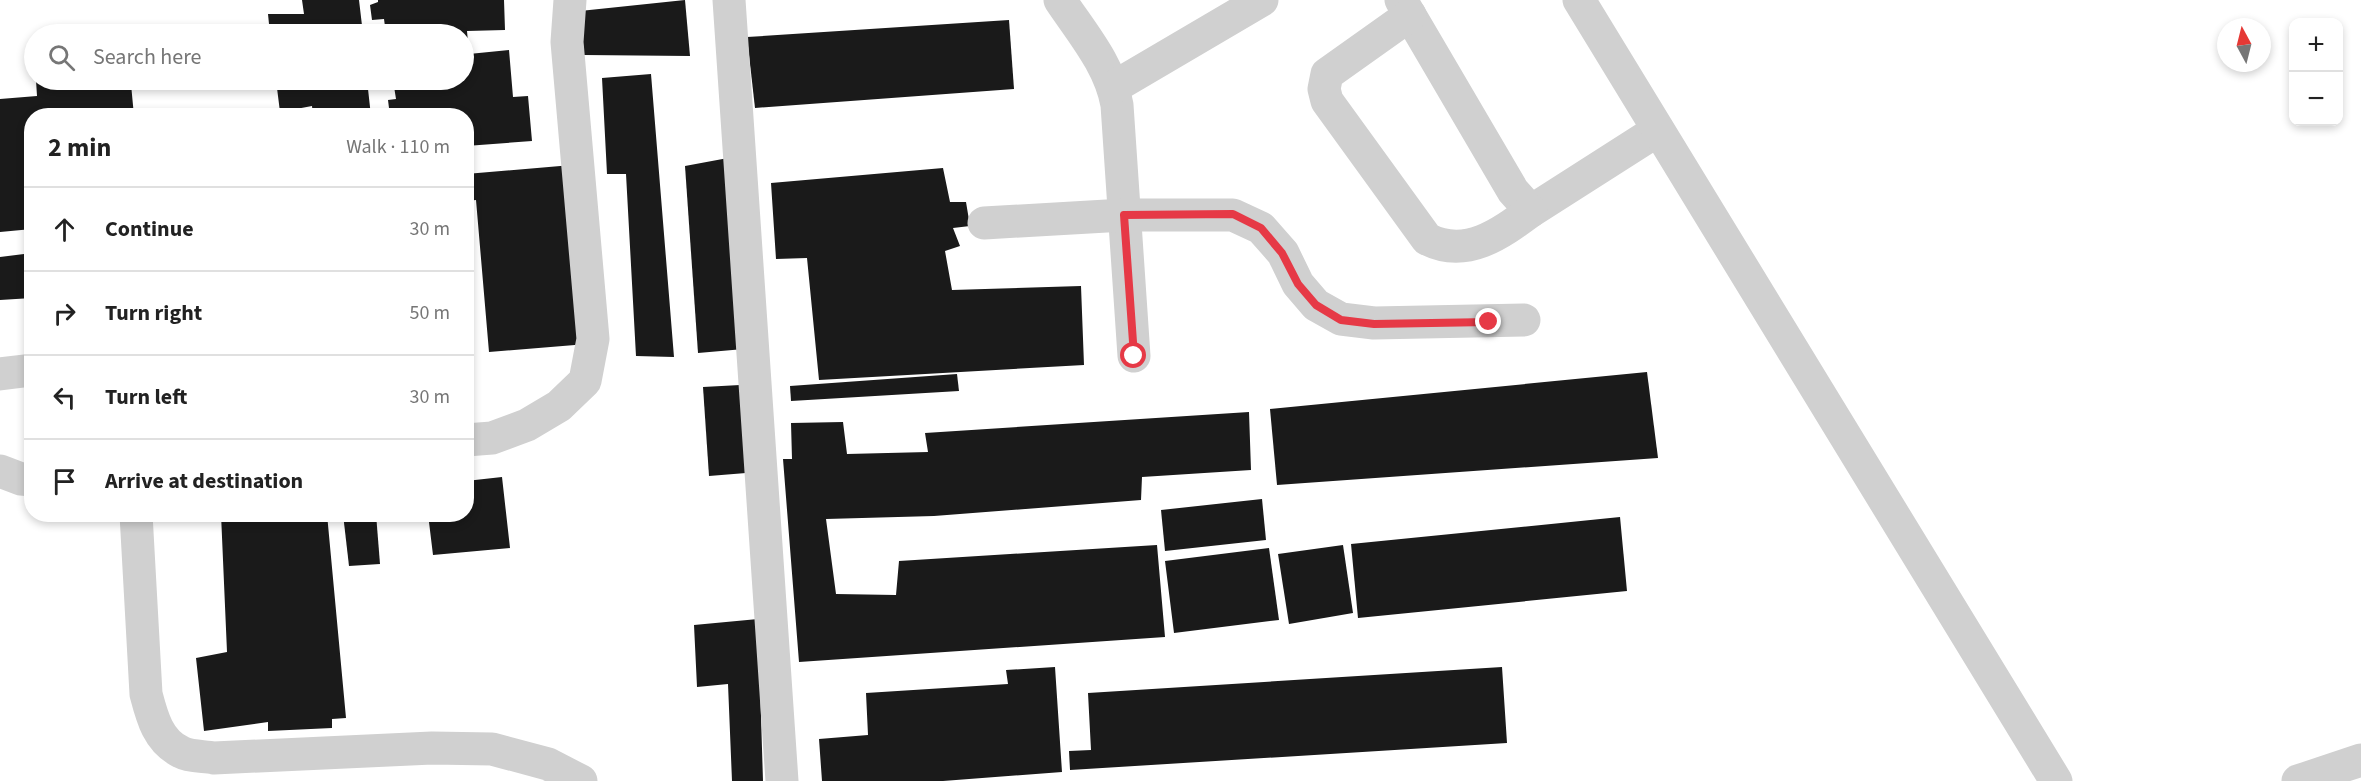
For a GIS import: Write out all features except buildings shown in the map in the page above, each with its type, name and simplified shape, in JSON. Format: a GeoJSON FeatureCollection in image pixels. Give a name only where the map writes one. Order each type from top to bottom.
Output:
{"type":"FeatureCollection","features":[{"type":"Feature","properties":{"kind":"street"},"geometry":{"type":"LineString","coordinates":[[474,439],[492,438],[527,425],[559,406],[585,381],[593,339],[567,42],[570,0]]}},
{"type":"Feature","properties":{"kind":"street"},"geometry":{"type":"LineString","coordinates":[[729,0],[782,781]]}},
{"type":"Feature","properties":{"kind":"street"},"geometry":{"type":"LineString","coordinates":[[1060,0],[1107,70],[1114,87],[1134,356]]}},
{"type":"Feature","properties":{"kind":"street"},"geometry":{"type":"LineString","coordinates":[[1114,87],[1262,0]]}},
{"type":"Feature","properties":{"kind":"street"},"geometry":{"type":"LineString","coordinates":[[1580,0],[2055,781]]}},
{"type":"Feature","properties":{"kind":"street"},"geometry":{"type":"LineString","coordinates":[[1532,211],[1513,191],[1406,7],[1327,75],[1324,89],[1327,101],[1427,239],[1440,246],[1481,242],[1503,232],[1658,130]]}},
{"type":"Feature","properties":{"kind":"street"},"geometry":{"type":"LineString","coordinates":[[984,223],[1124,215],[1233,214],[1261,228],[1282,253],[1298,284],[1316,305],[1341,320],[1374,324],[1524,320]]}},
{"type":"Feature","properties":{"kind":"street"},"geometry":{"type":"LineString","coordinates":[[0,374],[24,371]]}},
{"type":"Feature","properties":{"kind":"street"},"geometry":{"type":"LineString","coordinates":[[0,471],[24,479]]}},
{"type":"Feature","properties":{"kind":"street"},"geometry":{"type":"LineString","coordinates":[[136,522],[146,694],[153,720],[164,738],[182,753],[214,758],[432,748],[492,748],[548,764],[580,781]]}},
{"type":"Feature","properties":{"kind":"street"},"geometry":{"type":"LineString","coordinates":[[2298,781],[2361,760]]}},
{"type":"Feature","properties":{"kind":"route"},"geometry":{"type":"LineString","coordinates":[[1134,356],[1124,215],[1233,214],[1261,228],[1282,253],[1298,284],[1316,305],[1341,320],[1374,324],[1431,321],[1489,322]]}}]}
